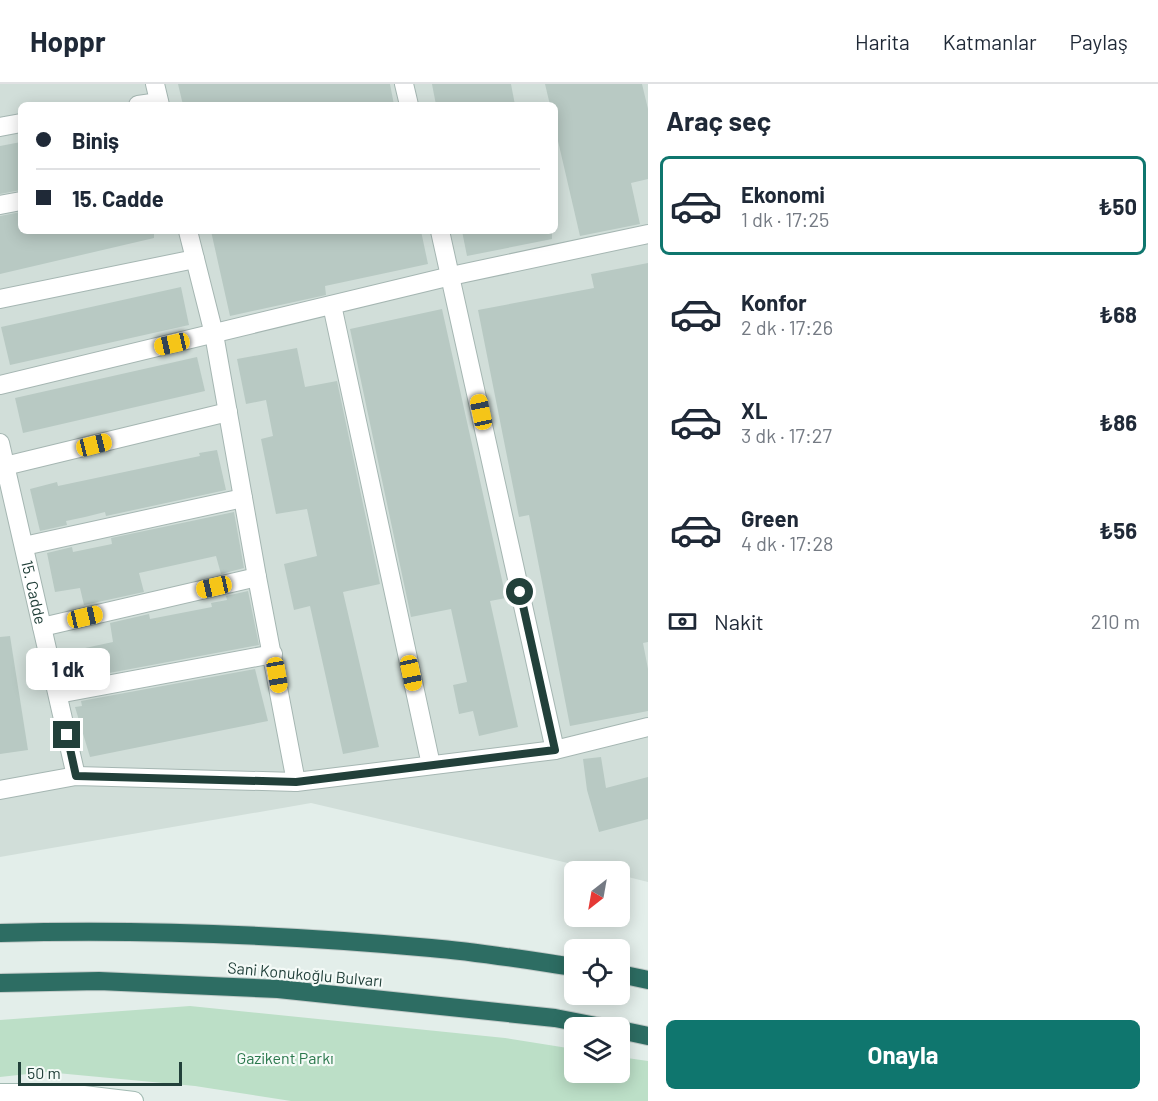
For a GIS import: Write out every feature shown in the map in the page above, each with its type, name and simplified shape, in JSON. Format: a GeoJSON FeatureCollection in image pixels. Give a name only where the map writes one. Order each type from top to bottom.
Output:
{"type":"FeatureCollection","features":[{"type":"Feature","properties":{"kind":"highway","name":"Sani Konukoğlu Bulvarı"},"geometry":{"type":"LineString","coordinates":[[0,933],[96,930],[289,938],[432,948],[564,966]]}},
{"type":"Feature","properties":{"kind":"highway"},"geometry":{"type":"LineString","coordinates":[[630,975],[648,980]]}},
{"type":"Feature","properties":{"kind":"highway","name":"Sani Konukoğlu Bulvarı"},"geometry":{"type":"LineString","coordinates":[[0,983],[99,981],[278,989],[564,1020]]}},
{"type":"Feature","properties":{"kind":"highway"},"geometry":{"type":"LineString","coordinates":[[630,1032],[648,1035]]}},
{"type":"Feature","properties":{"kind":"street"},"geometry":{"type":"LineString","coordinates":[[404,84],[408,102]]}},
{"type":"Feature","properties":{"kind":"street"},"geometry":{"type":"LineString","coordinates":[[0,127],[18,124]]}},
{"type":"Feature","properties":{"kind":"street"},"geometry":{"type":"LineString","coordinates":[[0,205],[18,202]]}},
{"type":"Feature","properties":{"kind":"street"},"geometry":{"type":"LineString","coordinates":[[189,234],[214,334],[296,782]]}},
{"type":"Feature","properties":{"kind":"street"},"geometry":{"type":"LineString","coordinates":[[441,234],[555,750]]}},
{"type":"Feature","properties":{"kind":"street"},"geometry":{"type":"LineString","coordinates":[[0,385],[451,276],[648,234]]}},
{"type":"Feature","properties":{"kind":"street"},"geometry":{"type":"LineString","coordinates":[[0,299],[195,259]]}},
{"type":"Feature","properties":{"kind":"street"},"geometry":{"type":"LineString","coordinates":[[332,305],[431,765]]}},
{"type":"Feature","properties":{"kind":"street"},"geometry":{"type":"LineString","coordinates":[[5,466],[228,412]]}},
{"type":"Feature","properties":{"kind":"street","name":"15. Cadde"},"geometry":{"type":"LineString","coordinates":[[0,443],[76,776]]}},
{"type":"Feature","properties":{"kind":"street"},"geometry":{"type":"LineString","coordinates":[[24,546],[243,498]]}},
{"type":"Feature","properties":{"kind":"street"},"geometry":{"type":"LineString","coordinates":[[42,627],[257,577]]}},
{"type":"Feature","properties":{"kind":"street"},"geometry":{"type":"LineString","coordinates":[[58,694],[273,654]]}},
{"type":"Feature","properties":{"kind":"street"},"geometry":{"type":"LineString","coordinates":[[0,790],[76,776],[296,782],[555,750],[648,727]]}},
{"type":"Feature","properties":{"kind":"street"},"geometry":{"type":"LineString","coordinates":[[630,972],[648,971]]}},
{"type":"Feature","properties":{"kind":"street"},"geometry":{"type":"LineString","coordinates":[[0,1093],[134,1101]]}},
{"type":"Feature","properties":{"kind":"shaded area"},"geometry":{"type":"Polygon","coordinates":[[[0,84],[648,84],[648,882],[630,878],[630,861],[564,862],[311,803],[0,857],[0,84]]]}},
{"type":"Feature","properties":{"kind":"green space","name":"Gazikent Parkı"},"geometry":{"type":"Polygon","coordinates":[[[190,1006],[505,1038],[564,1047],[564,1083],[630,1083],[630,1058],[648,1061],[648,1101],[291,1101],[195,1086],[46,1072],[0,1077],[0,1020],[190,1006]]]}},
{"type":"Feature","properties":{"kind":"building"},"geometry":{"type":"Polygon","coordinates":[[[178,84],[390,84],[393,102],[182,102],[178,84]]]}},
{"type":"Feature","properties":{"kind":"building"},"geometry":{"type":"Polygon","coordinates":[[[432,84],[511,84],[514,102],[435,102],[432,84]]]}},
{"type":"Feature","properties":{"kind":"building"},"geometry":{"type":"Polygon","coordinates":[[[545,84],[642,84],[648,109],[648,179],[631,183],[640,224],[580,236],[558,141],[558,102],[549,102],[545,84]]]}},
{"type":"Feature","properties":{"kind":"building"},"geometry":{"type":"Polygon","coordinates":[[[18,143],[18,191],[0,194],[0,146],[18,143]]]}},
{"type":"Feature","properties":{"kind":"building"},"geometry":{"type":"Polygon","coordinates":[[[18,213],[18,234],[154,234],[154,238],[0,274],[0,216],[18,213]]]}},
{"type":"Feature","properties":{"kind":"building"},"geometry":{"type":"Polygon","coordinates":[[[212,234],[422,234],[428,264],[325,286],[326,295],[230,316],[212,234]]]}},
{"type":"Feature","properties":{"kind":"building"},"geometry":{"type":"Polygon","coordinates":[[[463,234],[552,234],[552,239],[467,256],[463,234]]]}},
{"type":"Feature","properties":{"kind":"building"},"geometry":{"type":"Polygon","coordinates":[[[648,263],[648,642],[643,643],[648,669],[648,711],[570,726],[529,515],[519,517],[478,310],[594,288],[591,274],[648,263]]]}},
{"type":"Feature","properties":{"kind":"building"},"geometry":{"type":"Polygon","coordinates":[[[181,287],[189,325],[10,365],[1,327],[181,287]]]}},
{"type":"Feature","properties":{"kind":"building"},"geometry":{"type":"Polygon","coordinates":[[[442,309],[506,598],[490,601],[518,727],[479,736],[473,711],[459,714],[453,685],[467,682],[451,609],[411,617],[350,329],[442,309]]]}},
{"type":"Feature","properties":{"kind":"building"},"geometry":{"type":"Polygon","coordinates":[[[297,348],[305,387],[337,381],[380,584],[343,592],[379,747],[343,754],[310,606],[294,610],[284,564],[317,556],[307,509],[276,514],[261,439],[273,436],[266,400],[246,404],[237,359],[297,348]]]}},
{"type":"Feature","properties":{"kind":"building"},"geometry":{"type":"Polygon","coordinates":[[[197,357],[205,391],[23,433],[15,398],[197,357]]]}},
{"type":"Feature","properties":{"kind":"building"},"geometry":{"type":"Polygon","coordinates":[[[217,450],[226,490],[106,516],[105,512],[66,521],[67,525],[40,531],[30,489],[57,482],[58,486],[200,456],[199,453],[217,450]]]}},
{"type":"Feature","properties":{"kind":"building"},"geometry":{"type":"Polygon","coordinates":[[[234,512],[244,568],[221,574],[216,556],[139,573],[144,592],[84,605],[80,588],[55,592],[47,553],[72,547],[73,552],[112,544],[111,538],[234,512]]]}},
{"type":"Feature","properties":{"kind":"building"},"geometry":{"type":"Polygon","coordinates":[[[248,591],[259,645],[77,679],[71,651],[113,642],[110,623],[149,614],[150,619],[212,607],[211,603],[227,600],[226,596],[248,591]]]}},
{"type":"Feature","properties":{"kind":"building"},"geometry":{"type":"Polygon","coordinates":[[[10,636],[28,750],[0,754],[0,637],[10,636]]]}},
{"type":"Feature","properties":{"kind":"building"},"geometry":{"type":"Polygon","coordinates":[[[255,669],[268,721],[90,757],[75,707],[82,706],[81,701],[255,669]]]}},
{"type":"Feature","properties":{"kind":"building"},"geometry":{"type":"Polygon","coordinates":[[[601,757],[606,788],[648,777],[648,819],[599,832],[587,790],[583,759],[601,757]]]}},
{"type":"Feature","properties":{"kind":"route"},"geometry":{"type":"LineString","coordinates":[[67,735],[76,776],[296,782],[555,750],[520,592]]}}]}
